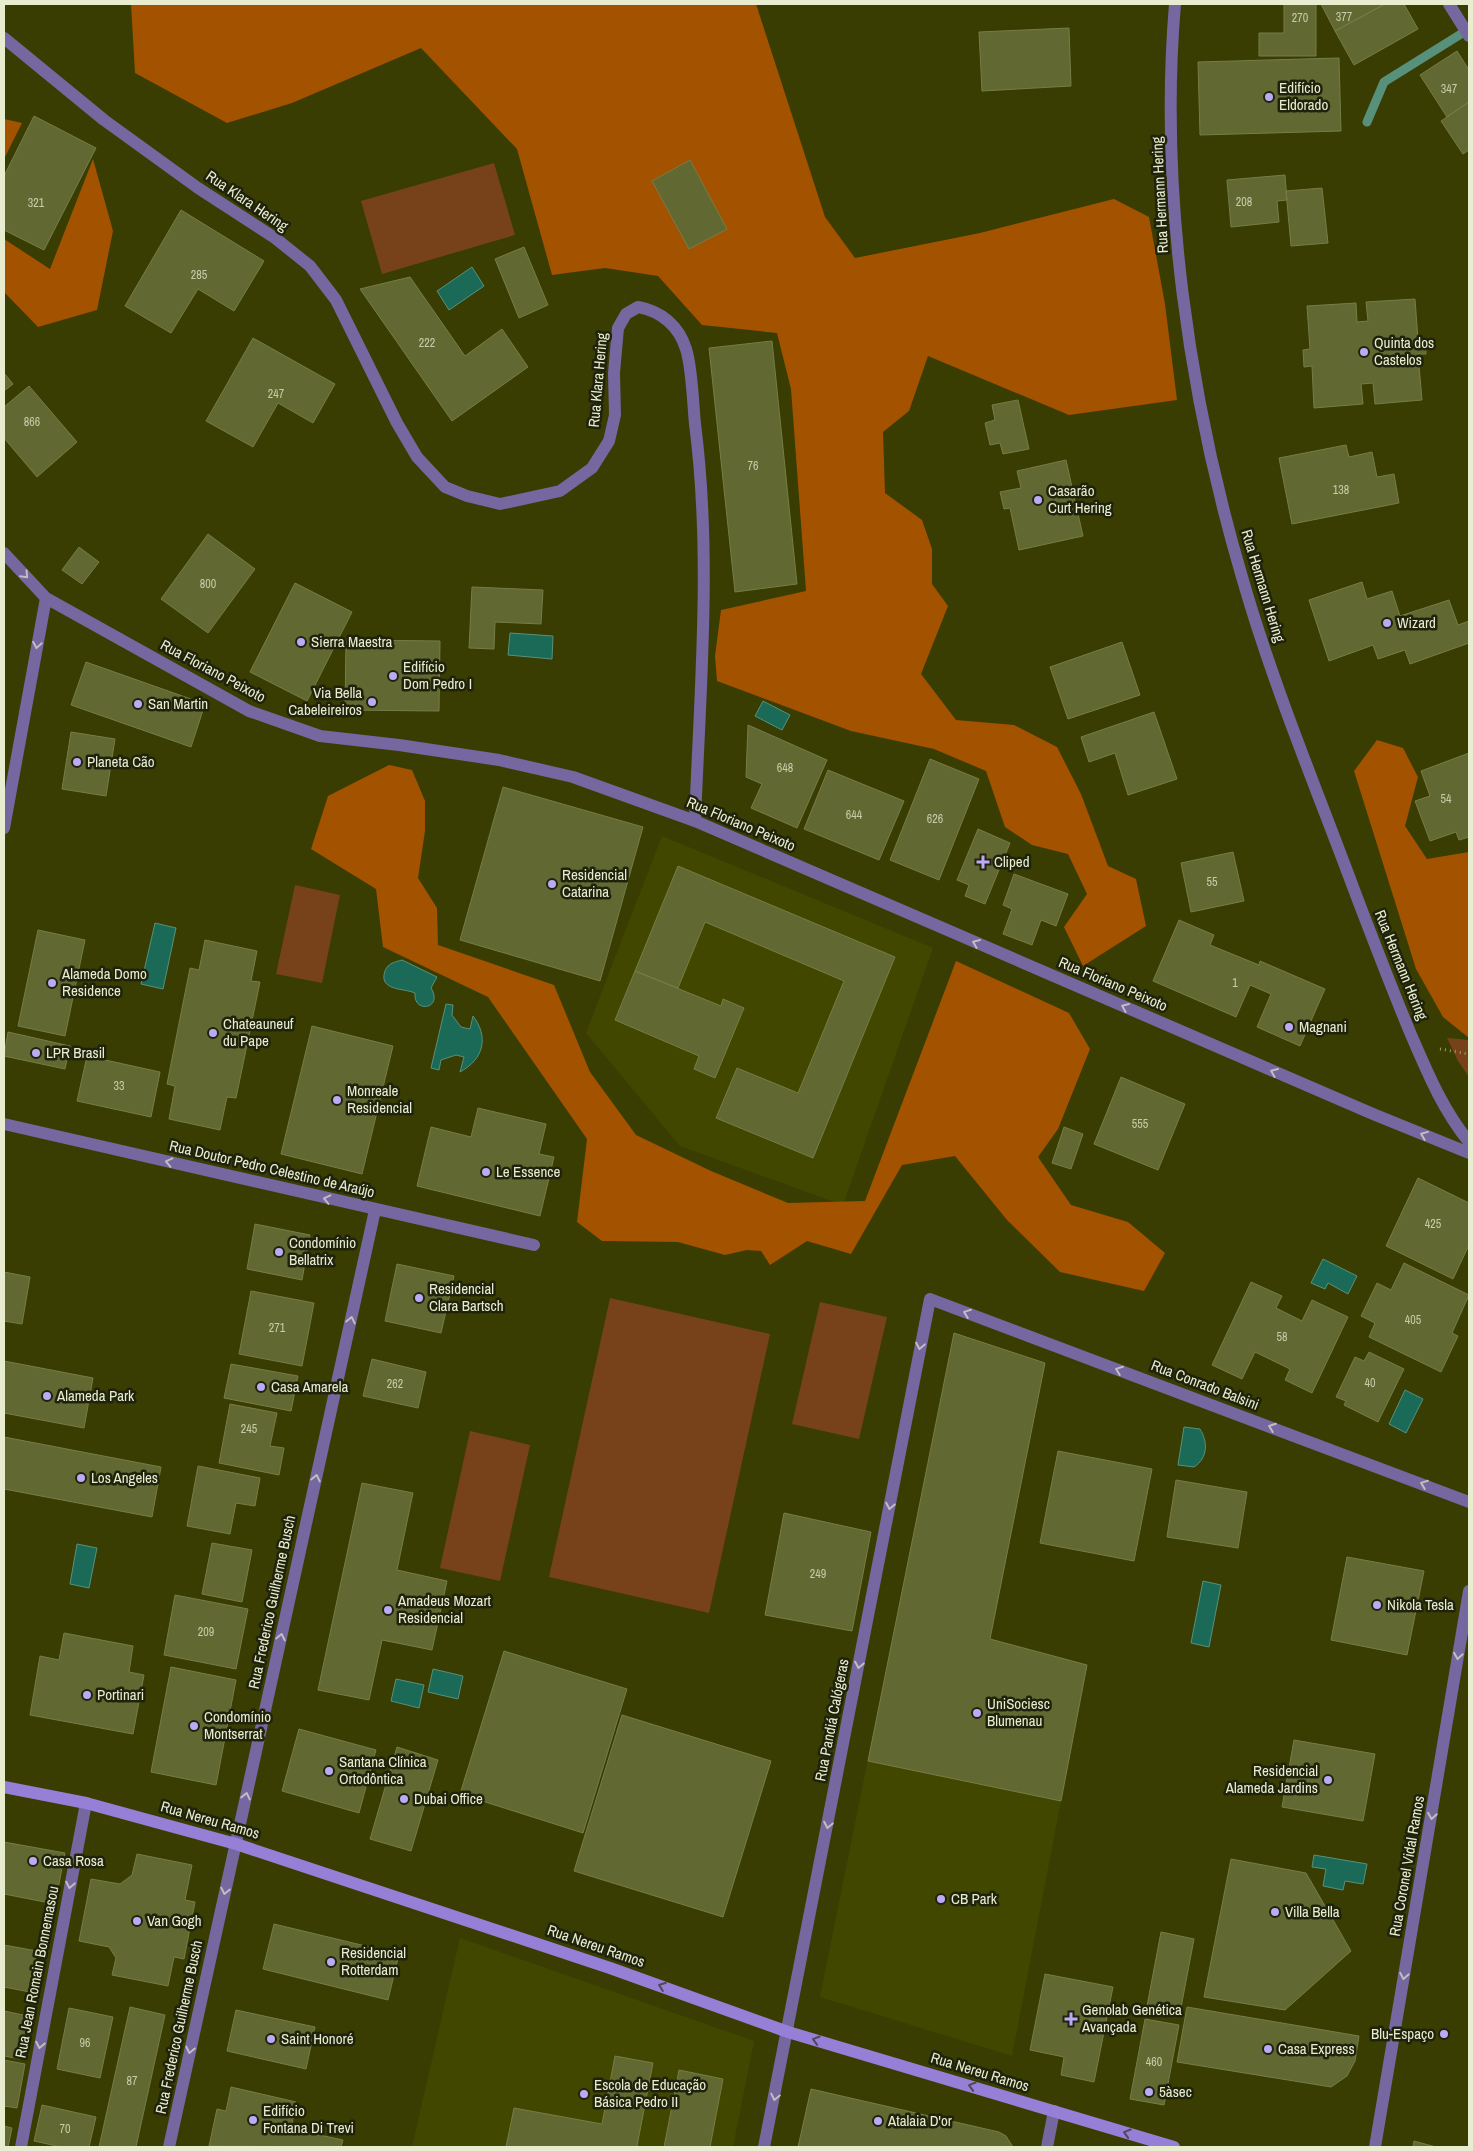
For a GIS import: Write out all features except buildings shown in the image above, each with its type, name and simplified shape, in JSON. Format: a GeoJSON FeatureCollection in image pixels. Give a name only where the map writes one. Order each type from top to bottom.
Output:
{"type":"FeatureCollection","features":[{"type":"Feature","properties":{"kind":"main road","name":"Rua Nereu Ramos"},"geometry":{"type":"LineString","coordinates":[[4,1787],[86,1803],[236,1844],[610,1968],[788,2032],[1174,2147]]}},
{"type":"Feature","properties":{"kind":"street","name":"Rua Hermann Hering"},"geometry":{"type":"LineString","coordinates":[[1175,4],[1171,54],[1174,207],[1190,346],[1222,506],[1242,579],[1267,652],[1392,988],[1428,1075],[1451,1119],[1469,1142]]}},
{"type":"Feature","properties":{"kind":"street"},"geometry":{"type":"LineString","coordinates":[[1448,4],[1466,31]]}},
{"type":"Feature","properties":{"kind":"street","name":"Rua Klara Hering"},"geometry":{"type":"LineString","coordinates":[[4,38],[104,120],[198,188],[275,238],[310,266],[336,300],[397,423],[417,457],[445,487],[468,496],[500,504],[560,491],[592,468],[609,441],[615,415],[614,373],[618,328],[626,314],[638,307],[654,310],[670,322],[686,349],[702,478],[704,587],[695,821]]}},
{"type":"Feature","properties":{"kind":"street","name":"Rua Floriano Peixoto"},"geometry":{"type":"LineString","coordinates":[[4,553],[46,598],[249,711],[320,736],[399,744],[500,760],[573,777],[695,821],[1364,1110],[1469,1153]]}},
{"type":"Feature","properties":{"kind":"street"},"geometry":{"type":"LineString","coordinates":[[4,828],[46,598]]}},
{"type":"Feature","properties":{"kind":"street","name":"Rua Doutor Pedro Celestino de Araújo"},"geometry":{"type":"LineString","coordinates":[[4,1124],[534,1245]]}},
{"type":"Feature","properties":{"kind":"street","name":"Rua Frederico Guilherme Busch"},"geometry":{"type":"LineString","coordinates":[[169,2147],[375,1210]]}},
{"type":"Feature","properties":{"kind":"street","name":"Rua Conrado Balsini"},"geometry":{"type":"LineString","coordinates":[[930,1298],[1469,1502]]}},
{"type":"Feature","properties":{"kind":"street","name":"Rua Pandiá Calógeras"},"geometry":{"type":"LineString","coordinates":[[764,2147],[930,1298]]}},
{"type":"Feature","properties":{"kind":"street","name":"Rua Coronel Vidal Ramos"},"geometry":{"type":"LineString","coordinates":[[1375,2147],[1469,1591]]}},
{"type":"Feature","properties":{"kind":"street","name":"Rua Jean Romain Bonnemasou"},"geometry":{"type":"LineString","coordinates":[[21,2147],[86,1803]]}},
{"type":"Feature","properties":{"kind":"street"},"geometry":{"type":"LineString","coordinates":[[1046,2147],[1054,2111]]}},
{"type":"Feature","properties":{"kind":"shaded area"},"geometry":{"type":"Polygon","coordinates":[[[131,4],[756,4],[825,217],[855,258],[980,233],[1114,199],[1149,217],[1165,304],[1177,400],[1069,415],[928,356],[909,411],[883,432],[885,493],[922,520],[932,549],[932,584],[948,606],[921,674],[956,720],[1014,725],[1057,747],[1081,794],[1108,866],[1136,879],[1146,926],[1083,966],[1064,927],[1087,894],[1068,854],[1032,845],[1005,827],[986,771],[934,749],[851,731],[717,681],[715,656],[721,610],[806,591],[791,389],[777,333],[702,325],[658,276],[605,268],[552,275],[517,149],[421,48],[292,103],[227,123],[135,73],[131,4]]]}},
{"type":"Feature","properties":{"kind":"shaded area"},"geometry":{"type":"Polygon","coordinates":[[[4,119],[22,123],[4,159],[4,119]]]}},
{"type":"Feature","properties":{"kind":"shaded area"},"geometry":{"type":"Polygon","coordinates":[[[93,159],[113,231],[97,310],[38,327],[4,292],[4,239],[50,269],[93,159]]]}},
{"type":"Feature","properties":{"kind":"shaded area"},"geometry":{"type":"Polygon","coordinates":[[[494,163],[515,235],[382,274],[361,201],[494,163]]]}},
{"type":"Feature","properties":{"kind":"shaded area"},"geometry":{"type":"Polygon","coordinates":[[[1377,740],[1403,748],[1418,777],[1405,826],[1427,859],[1469,852],[1469,1038],[1443,1017],[1416,969],[1354,771],[1377,740]]]}},
{"type":"Feature","properties":{"kind":"shaded area"},"geometry":{"type":"Polygon","coordinates":[[[389,765],[412,770],[425,801],[425,831],[418,878],[437,908],[438,945],[554,985],[590,1072],[636,1135],[711,1171],[788,1203],[865,1201],[956,961],[1069,1013],[1090,1049],[1058,1129],[1038,1157],[1071,1205],[1128,1222],[1165,1253],[1144,1291],[1060,1272],[1007,1220],[955,1156],[902,1165],[851,1254],[807,1241],[770,1265],[761,1251],[747,1250],[725,1255],[678,1242],[602,1241],[577,1222],[587,1139],[488,997],[383,947],[376,889],[311,849],[328,796],[389,765]]]}},
{"type":"Feature","properties":{"kind":"shaded area"},"geometry":{"type":"Polygon","coordinates":[[[662,836],[933,948],[843,1205],[680,1146],[586,1033],[662,836]]]}},
{"type":"Feature","properties":{"kind":"shaded area"},"geometry":{"type":"Polygon","coordinates":[[[295,885],[340,895],[322,983],[276,974],[295,885]]]}},
{"type":"Feature","properties":{"kind":"shaded area"},"geometry":{"type":"Polygon","coordinates":[[[1447,1038],[1469,1040],[1469,1077],[1458,1061],[1447,1038]]]}},
{"type":"Feature","properties":{"kind":"shaded area"},"geometry":{"type":"Polygon","coordinates":[[[610,1298],[770,1334],[709,1613],[549,1577],[610,1298]]]}},
{"type":"Feature","properties":{"kind":"shaded area"},"geometry":{"type":"Polygon","coordinates":[[[820,1302],[887,1317],[859,1439],[792,1424],[820,1302]]]}},
{"type":"Feature","properties":{"kind":"shaded area","name":"UniSociesc Blumenau"},"geometry":{"type":"Polygon","coordinates":[[[954,1333],[1045,1363],[990,1639],[1087,1665],[1012,2056],[820,1997],[954,1333]]]}},
{"type":"Feature","properties":{"kind":"shaded area"},"geometry":{"type":"Polygon","coordinates":[[[470,1431],[530,1445],[500,1581],[440,1568],[470,1431]]]}},
{"type":"Feature","properties":{"kind":"shaded area","name":"Escola de Educação Básica Pedro II"},"geometry":{"type":"Polygon","coordinates":[[[460,1938],[754,2041],[733,2147],[412,2147],[460,1938]]]}},
{"type":"Feature","properties":{"kind":"water"},"geometry":{"type":"Polygon","coordinates":[[[472,267],[484,286],[449,310],[437,291],[472,267]]]}},
{"type":"Feature","properties":{"kind":"water"},"geometry":{"type":"Polygon","coordinates":[[[510,633],[553,636],[552,659],[508,655],[510,633]]]}},
{"type":"Feature","properties":{"kind":"water"},"geometry":{"type":"Polygon","coordinates":[[[763,701],[790,715],[782,730],[755,716],[763,701]]]}},
{"type":"Feature","properties":{"kind":"water"},"geometry":{"type":"Polygon","coordinates":[[[155,923],[176,928],[163,989],[141,984],[155,923]]]}},
{"type":"Feature","properties":{"kind":"water"},"geometry":{"type":"Polygon","coordinates":[[[402,960],[437,977],[431,988],[434,1001],[431,1004],[423,1006],[418,1004],[415,993],[393,988],[385,982],[386,968],[392,963],[402,960]]]}},
{"type":"Feature","properties":{"kind":"water"},"geometry":{"type":"Polygon","coordinates":[[[446,1004],[453,1005],[452,1015],[461,1027],[470,1029],[473,1016],[481,1032],[482,1047],[479,1054],[468,1067],[460,1072],[464,1057],[456,1055],[441,1060],[439,1070],[431,1068],[446,1004]]]}},
{"type":"Feature","properties":{"kind":"water"},"geometry":{"type":"Polygon","coordinates":[[[1323,1259],[1357,1276],[1348,1294],[1328,1283],[1325,1289],[1311,1283],[1323,1259]]]}},
{"type":"Feature","properties":{"kind":"water"},"geometry":{"type":"Polygon","coordinates":[[[1405,1390],[1423,1399],[1406,1433],[1389,1424],[1405,1390]]]}},
{"type":"Feature","properties":{"kind":"water"},"geometry":{"type":"Polygon","coordinates":[[[1184,1427],[1200,1429],[1203,1434],[1204,1454],[1199,1463],[1194,1467],[1178,1465],[1184,1427]]]}},
{"type":"Feature","properties":{"kind":"water"},"geometry":{"type":"Polygon","coordinates":[[[77,1544],[97,1548],[89,1588],[70,1584],[77,1544]]]}},
{"type":"Feature","properties":{"kind":"water"},"geometry":{"type":"Polygon","coordinates":[[[1203,1581],[1221,1585],[1209,1647],[1191,1643],[1203,1581]]]}},
{"type":"Feature","properties":{"kind":"water"},"geometry":{"type":"Polygon","coordinates":[[[433,1669],[463,1676],[458,1699],[428,1692],[433,1669]]]}},
{"type":"Feature","properties":{"kind":"water"},"geometry":{"type":"Polygon","coordinates":[[[396,1679],[424,1685],[419,1708],[391,1701],[396,1679]]]}},
{"type":"Feature","properties":{"kind":"water"},"geometry":{"type":"Polygon","coordinates":[[[1314,1855],[1367,1864],[1363,1884],[1345,1881],[1343,1890],[1323,1886],[1326,1869],[1312,1867],[1314,1855]]]}},
{"type":"Feature","properties":{"kind":"waterway"},"geometry":{"type":"LineString","coordinates":[[1367,122],[1384,82],[1469,29]]}},
{"type":"Feature","properties":{"kind":"place","name":"Edifício Eldorado"},"geometry":{"type":"Point","coordinates":[1269,97]}},
{"type":"Feature","properties":{"kind":"place","name":"Quinta dos Castelos"},"geometry":{"type":"Point","coordinates":[1364,352]}},
{"type":"Feature","properties":{"kind":"place","name":"Casarão Curt Hering"},"geometry":{"type":"Point","coordinates":[1038,500]}},
{"type":"Feature","properties":{"kind":"place","name":"Wizard"},"geometry":{"type":"Point","coordinates":[1387,623]}},
{"type":"Feature","properties":{"kind":"place","name":"Sierra Maestra"},"geometry":{"type":"Point","coordinates":[301,642]}},
{"type":"Feature","properties":{"kind":"place","name":"Edifício Dom Pedro I"},"geometry":{"type":"Point","coordinates":[393,676]}},
{"type":"Feature","properties":{"kind":"place","name":"Via Bella Cabeleireiros"},"geometry":{"type":"Point","coordinates":[372,702]}},
{"type":"Feature","properties":{"kind":"place","name":"San Martin"},"geometry":{"type":"Point","coordinates":[138,704]}},
{"type":"Feature","properties":{"kind":"place","name":"Planeta Cão"},"geometry":{"type":"Point","coordinates":[77,762]}},
{"type":"Feature","properties":{"kind":"place","name":"Cliped"},"geometry":{"type":"Point","coordinates":[983,862]}},
{"type":"Feature","properties":{"kind":"place","name":"Residencial Catarina"},"geometry":{"type":"Point","coordinates":[552,884]}},
{"type":"Feature","properties":{"kind":"place","name":"Alameda Domo Residence"},"geometry":{"type":"Point","coordinates":[52,983]}},
{"type":"Feature","properties":{"kind":"place","name":"Magnani"},"geometry":{"type":"Point","coordinates":[1289,1027]}},
{"type":"Feature","properties":{"kind":"place","name":"Chateauneuf du Pape"},"geometry":{"type":"Point","coordinates":[213,1033]}},
{"type":"Feature","properties":{"kind":"place","name":"LPR Brasil"},"geometry":{"type":"Point","coordinates":[36,1053]}},
{"type":"Feature","properties":{"kind":"place","name":"Monreale Residencial"},"geometry":{"type":"Point","coordinates":[337,1100]}},
{"type":"Feature","properties":{"kind":"place","name":"Le Essence"},"geometry":{"type":"Point","coordinates":[486,1172]}},
{"type":"Feature","properties":{"kind":"place","name":"Condomínio Bellatrix"},"geometry":{"type":"Point","coordinates":[279,1252]}},
{"type":"Feature","properties":{"kind":"place","name":"Residencial Clara Bartsch"},"geometry":{"type":"Point","coordinates":[419,1298]}},
{"type":"Feature","properties":{"kind":"place","name":"Casa Amarela"},"geometry":{"type":"Point","coordinates":[261,1387]}},
{"type":"Feature","properties":{"kind":"place","name":"Alameda Park"},"geometry":{"type":"Point","coordinates":[47,1396]}},
{"type":"Feature","properties":{"kind":"place","name":"Los Angeles"},"geometry":{"type":"Point","coordinates":[81,1478]}},
{"type":"Feature","properties":{"kind":"place","name":"Nikola Tesla"},"geometry":{"type":"Point","coordinates":[1377,1605]}},
{"type":"Feature","properties":{"kind":"place","name":"Amadeus Mozart Residencial"},"geometry":{"type":"Point","coordinates":[388,1610]}},
{"type":"Feature","properties":{"kind":"place","name":"Portinari"},"geometry":{"type":"Point","coordinates":[87,1695]}},
{"type":"Feature","properties":{"kind":"place","name":"UniSociesc Blumenau"},"geometry":{"type":"Point","coordinates":[977,1713]}},
{"type":"Feature","properties":{"kind":"place","name":"Condomínio Montserrat"},"geometry":{"type":"Point","coordinates":[194,1726]}},
{"type":"Feature","properties":{"kind":"place","name":"Santana Clínica Ortodôntica"},"geometry":{"type":"Point","coordinates":[329,1771]}},
{"type":"Feature","properties":{"kind":"place","name":"Residencial Alameda Jardins"},"geometry":{"type":"Point","coordinates":[1328,1780]}},
{"type":"Feature","properties":{"kind":"place","name":"Dubai Office"},"geometry":{"type":"Point","coordinates":[404,1799]}},
{"type":"Feature","properties":{"kind":"place","name":"Casa Rosa"},"geometry":{"type":"Point","coordinates":[33,1861]}},
{"type":"Feature","properties":{"kind":"place","name":"CB Park"},"geometry":{"type":"Point","coordinates":[941,1899]}},
{"type":"Feature","properties":{"kind":"place","name":"Villa Bella"},"geometry":{"type":"Point","coordinates":[1275,1912]}},
{"type":"Feature","properties":{"kind":"place","name":"Van Gogh"},"geometry":{"type":"Point","coordinates":[137,1921]}},
{"type":"Feature","properties":{"kind":"place","name":"Residencial Rotterdam"},"geometry":{"type":"Point","coordinates":[331,1962]}},
{"type":"Feature","properties":{"kind":"place","name":"Genolab Genética Avançada"},"geometry":{"type":"Point","coordinates":[1071,2019]}},
{"type":"Feature","properties":{"kind":"place","name":"Blu-Espaço"},"geometry":{"type":"Point","coordinates":[1444,2034]}},
{"type":"Feature","properties":{"kind":"place","name":"Saint Honoré"},"geometry":{"type":"Point","coordinates":[271,2039]}},
{"type":"Feature","properties":{"kind":"place","name":"Casa Express"},"geometry":{"type":"Point","coordinates":[1268,2049]}},
{"type":"Feature","properties":{"kind":"place","name":"5àsec"},"geometry":{"type":"Point","coordinates":[1149,2092]}},
{"type":"Feature","properties":{"kind":"place","name":"Escola de Educação Básica Pedro II"},"geometry":{"type":"Point","coordinates":[584,2094]}},
{"type":"Feature","properties":{"kind":"place","name":"Edifício Fontana Di Trevi"},"geometry":{"type":"Point","coordinates":[253,2120]}},
{"type":"Feature","properties":{"kind":"place","name":"Atalaia D'or"},"geometry":{"type":"Point","coordinates":[878,2121]}}]}
